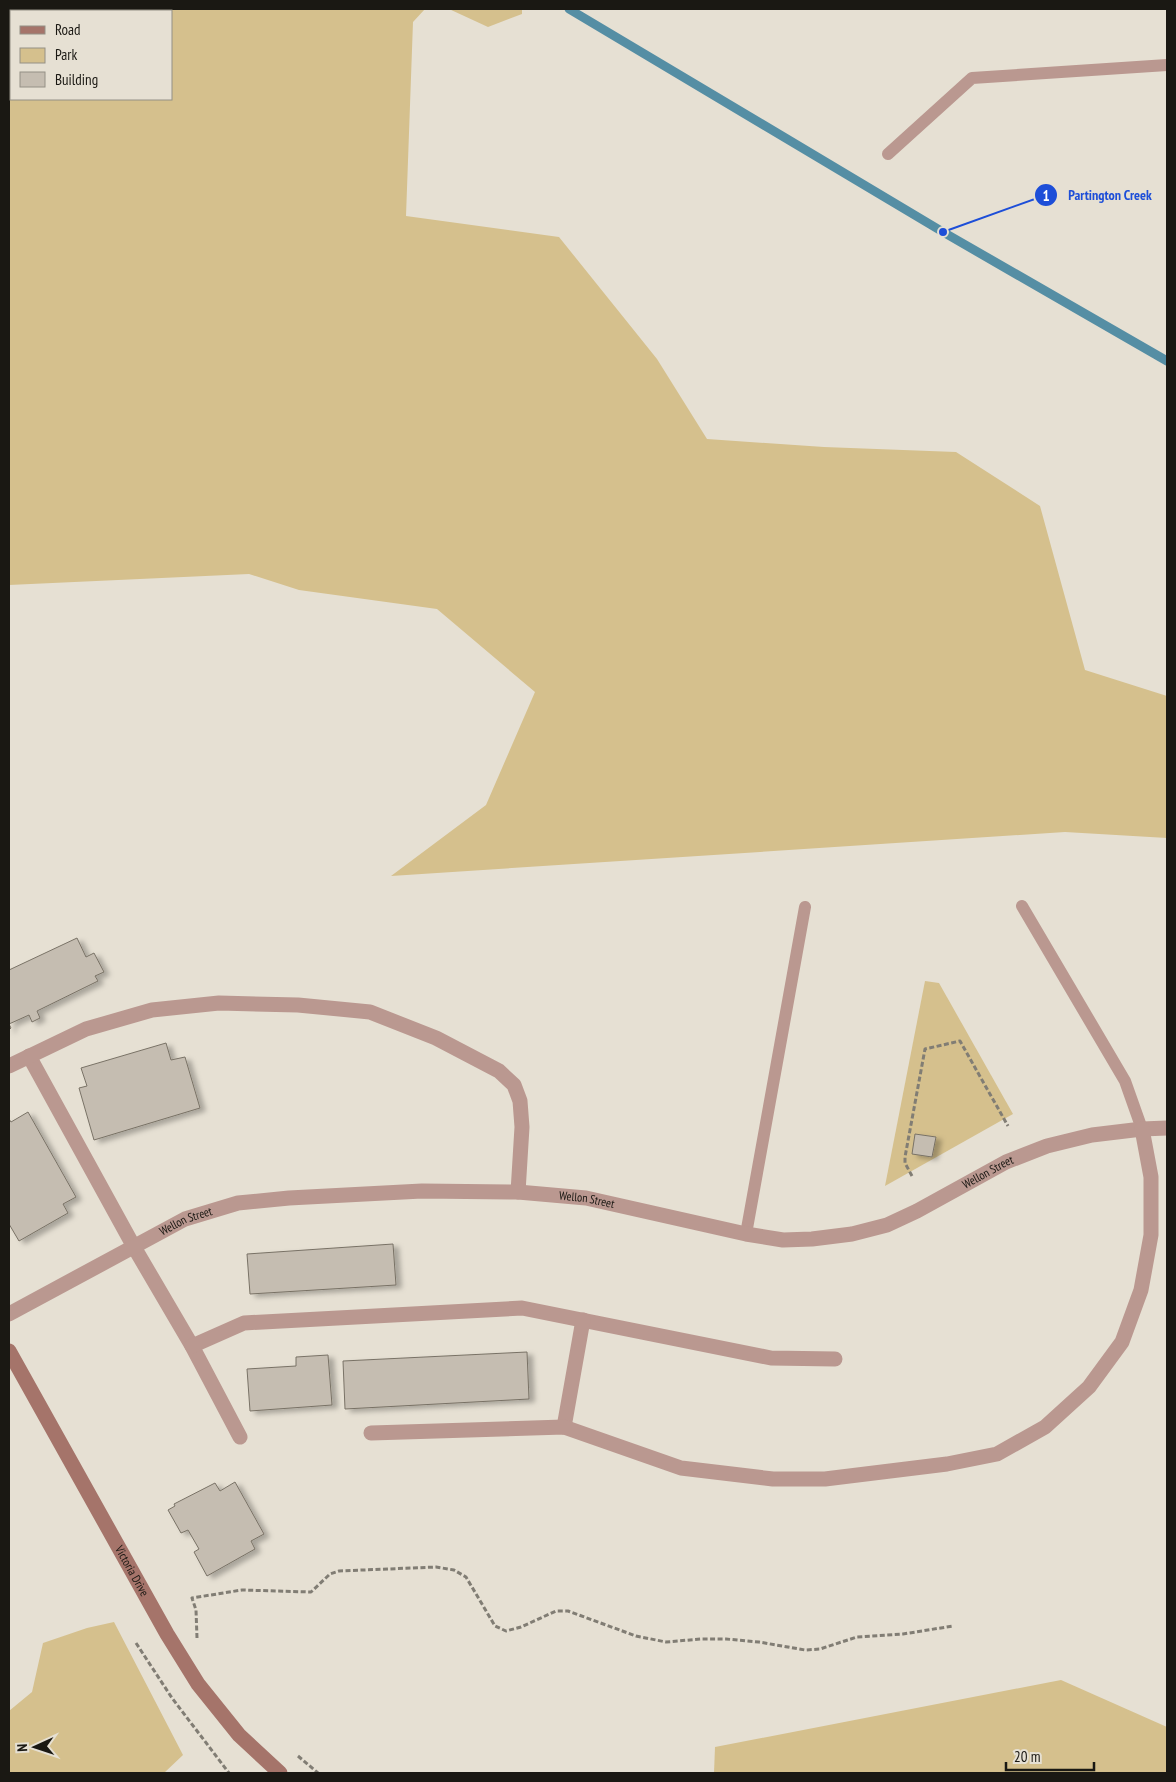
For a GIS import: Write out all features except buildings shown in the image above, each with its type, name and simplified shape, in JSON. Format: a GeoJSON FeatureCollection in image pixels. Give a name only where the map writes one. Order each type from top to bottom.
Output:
{"type":"FeatureCollection","features":[{"type":"Feature","properties":{"kind":"street"},"geometry":{"type":"LineString","coordinates":[[9,1066],[86,1029],[152,1010],[219,1003],[298,1005],[370,1012],[436,1038],[499,1072],[514,1085],[520,1101],[522,1127],[518,1192]]}},
{"type":"Feature","properties":{"kind":"street"},"geometry":{"type":"LineString","coordinates":[[29,1056],[134,1247],[192,1346],[240,1437]]}},
{"type":"Feature","properties":{"kind":"street","name":"Wellon Street"},"geometry":{"type":"LineString","coordinates":[[9,1314],[185,1219],[238,1203],[289,1198],[422,1191],[518,1192],[586,1198],[746,1234],[783,1240],[812,1240],[852,1234],[887,1225],[917,1211],[1006,1162],[1047,1146],[1092,1135],[1167,1128]]}},
{"type":"Feature","properties":{"kind":"street"},"geometry":{"type":"LineString","coordinates":[[371,1433],[564,1427],[681,1468],[773,1479],[825,1479],[947,1464],[997,1454],[1045,1427],[1089,1388],[1122,1342],[1141,1290],[1152,1235],[1151,1177],[1142,1129]]}},
{"type":"Feature","properties":{"kind":"street"},"geometry":{"type":"LineString","coordinates":[[192,1346],[244,1323],[522,1308],[771,1358],[835,1359]]}},
{"type":"Feature","properties":{"kind":"street"},"geometry":{"type":"LineString","coordinates":[[564,1427],[583,1320]]}},
{"type":"Feature","properties":{"kind":"street","name":"Victoria Drive"},"geometry":{"type":"LineString","coordinates":[[9,1351],[167,1634],[198,1684],[239,1736],[280,1773]]}},
{"type":"Feature","properties":{"kind":"lane"},"geometry":{"type":"LineString","coordinates":[[888,154],[972,78],[1167,65]]}},
{"type":"Feature","properties":{"kind":"lane"},"geometry":{"type":"LineString","coordinates":[[1022,906],[1125,1081],[1142,1129]]}},
{"type":"Feature","properties":{"kind":"lane"},"geometry":{"type":"LineString","coordinates":[[746,1234],[805,907]]}},
{"type":"Feature","properties":{"kind":"path"},"geometry":{"type":"LineString","coordinates":[[912,1176],[905,1158],[925,1050],[960,1041],[1008,1126]]}},
{"type":"Feature","properties":{"kind":"path"},"geometry":{"type":"LineString","coordinates":[[198,1643],[196,1636],[196,1610],[192,1598],[242,1590],[311,1592],[330,1574],[339,1570],[436,1567],[454,1570],[466,1577],[496,1626],[506,1631],[521,1627],[556,1611],[568,1611],[636,1636],[666,1642],[701,1638],[726,1639],[759,1642],[805,1650],[820,1649],[857,1637],[902,1634],[953,1626]]}},
{"type":"Feature","properties":{"kind":"path"},"geometry":{"type":"LineString","coordinates":[[136,1643],[172,1698],[229,1773]]}},
{"type":"Feature","properties":{"kind":"path"},"geometry":{"type":"LineString","coordinates":[[297,1756],[318,1773]]}},
{"type":"Feature","properties":{"kind":"green space"},"geometry":{"type":"Polygon","coordinates":[[[425,9],[413,22],[406,216],[559,237],[657,359],[707,439],[824,447],[956,452],[1040,506],[1085,670],[1167,696],[1167,838],[1065,832],[391,876],[486,805],[535,692],[437,609],[299,590],[249,574],[9,585],[9,55],[10,100],[172,100],[172,10],[50,10],[425,9]]]}},
{"type":"Feature","properties":{"kind":"green space"},"geometry":{"type":"Polygon","coordinates":[[[449,9],[522,9],[522,14],[488,27],[449,9]]]}},
{"type":"Feature","properties":{"kind":"green space"},"geometry":{"type":"Polygon","coordinates":[[[925,981],[939,983],[1013,1114],[885,1186],[925,981]]]}},
{"type":"Feature","properties":{"kind":"green space"},"geometry":{"type":"Polygon","coordinates":[[[114,1622],[183,1755],[164,1773],[9,1773],[9,1711],[32,1692],[43,1643],[87,1628],[114,1622]]]}},
{"type":"Feature","properties":{"kind":"green space"},"geometry":{"type":"Polygon","coordinates":[[[1061,1680],[1167,1727],[1167,1773],[714,1773],[715,1747],[1061,1680]]]}},
{"type":"Feature","properties":{"kind":"waterway"},"geometry":{"type":"LineString","coordinates":[[569,9],[943,232],[1167,361]]}},
{"type":"Feature","properties":{"kind":"place","name":"Partington Creek"},"geometry":{"type":"Point","coordinates":[943,232]}}]}
